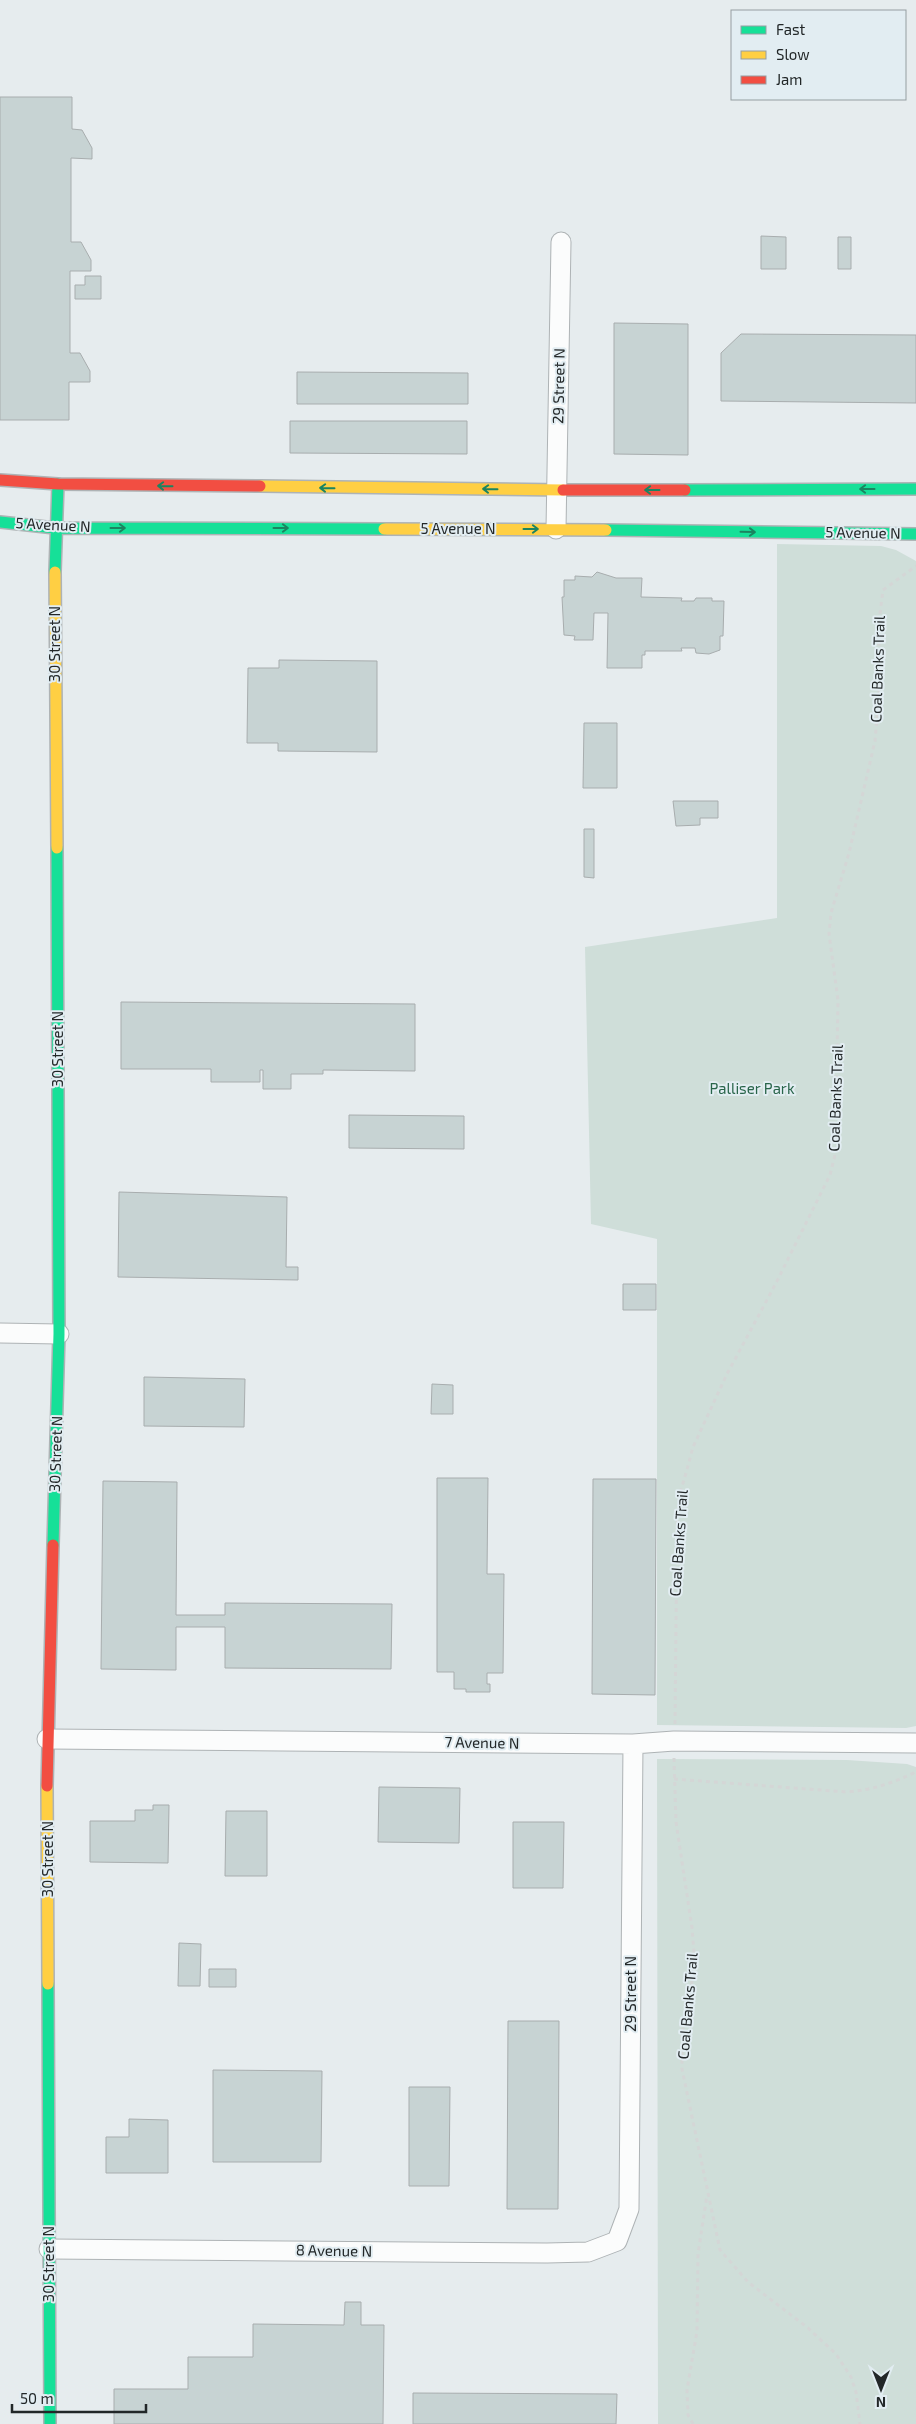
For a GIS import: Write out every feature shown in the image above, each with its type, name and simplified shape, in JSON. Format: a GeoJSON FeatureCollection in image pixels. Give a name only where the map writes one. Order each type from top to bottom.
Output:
{"type":"FeatureCollection","features":[{"type":"Feature","properties":{"kind":"street","name":"29 Street N"},"geometry":{"type":"LineString","coordinates":[[556,529],[561,242]]}},
{"type":"Feature","properties":{"kind":"street"},"geometry":{"type":"LineString","coordinates":[[0,480],[58,484],[558,490],[916,488]]}},
{"type":"Feature","properties":{"kind":"street","name":"30 Street N"},"geometry":{"type":"LineString","coordinates":[[50,2424],[47,1739],[59,1334],[55,528],[58,484]]}},
{"type":"Feature","properties":{"kind":"street","name":"5 Avenue N"},"geometry":{"type":"LineString","coordinates":[[0,522],[55,528],[556,529],[916,534]]}},
{"type":"Feature","properties":{"kind":"street"},"geometry":{"type":"LineString","coordinates":[[0,1332],[59,1334]]}},
{"type":"Feature","properties":{"kind":"street","name":"7 Avenue N"},"geometry":{"type":"LineString","coordinates":[[47,1739],[633,1744],[674,1741],[916,1743]]}},
{"type":"Feature","properties":{"kind":"street","name":"29 Street N"},"geometry":{"type":"LineString","coordinates":[[617,2241],[630,2209],[633,1744]]}},
{"type":"Feature","properties":{"kind":"street","name":"8 Avenue N"},"geometry":{"type":"LineString","coordinates":[[49,2249],[547,2253],[588,2252],[617,2241]]}},
{"type":"Feature","properties":{"kind":"path","name":"Coal Banks Trail"},"geometry":{"type":"LineString","coordinates":[[860,2424],[856,2392],[851,2377],[836,2354],[808,2328],[748,2282],[720,2250],[707,2192],[682,2069],[682,2035],[693,1976],[694,1954],[692,1928],[676,1822],[674,1779],[676,1567],[680,1493],[693,1447],[727,1374],[775,1285],[830,1175],[835,1155],[838,1000],[829,934],[831,913],[849,853],[874,741],[879,694],[879,620],[883,590],[916,566]]}},
{"type":"Feature","properties":{"kind":"path"},"geometry":{"type":"LineString","coordinates":[[674,1779],[847,1792],[868,1790],[887,1785],[916,1772]]}},
{"type":"Feature","properties":{"kind":"path"},"geometry":{"type":"LineString","coordinates":[[693,2424],[688,2415],[688,2390],[698,2330],[698,2254],[707,2192]]}},
{"type":"Feature","properties":{"kind":"green space","name":"Palliser Park"},"geometry":{"type":"Polygon","coordinates":[[[777,544],[881,546],[896,550],[916,561],[916,1726],[906,1728],[657,1725],[657,1239],[591,1224],[585,947],[777,918],[777,544]]]}},
{"type":"Feature","properties":{"kind":"green space"},"geometry":{"type":"Polygon","coordinates":[[[657,1759],[847,1760],[907,1764],[916,1767],[916,2424],[658,2424],[657,1759]]]}},
{"type":"Feature","properties":{"kind":"building"},"geometry":{"type":"Polygon","coordinates":[[[0,97],[72,97],[72,129],[82,130],[92,148],[92,159],[71,158],[71,242],[81,242],[91,260],[91,271],[70,271],[70,353],[80,353],[90,371],[90,382],[69,382],[69,420],[0,420],[0,97]]]}},
{"type":"Feature","properties":{"kind":"building"},"geometry":{"type":"Polygon","coordinates":[[[761,236],[786,237],[786,269],[761,269],[761,236]]]}},
{"type":"Feature","properties":{"kind":"building"},"geometry":{"type":"Polygon","coordinates":[[[838,237],[851,237],[851,269],[838,269],[838,237]]]}},
{"type":"Feature","properties":{"kind":"building"},"geometry":{"type":"Polygon","coordinates":[[[85,276],[101,276],[101,299],[75,299],[75,285],[85,285],[85,276]]]}},
{"type":"Feature","properties":{"kind":"building"},"geometry":{"type":"Polygon","coordinates":[[[614,323],[688,324],[688,455],[614,454],[614,323]]]}},
{"type":"Feature","properties":{"kind":"building"},"geometry":{"type":"Polygon","coordinates":[[[741,334],[916,335],[916,403],[721,401],[721,353],[741,334]]]}},
{"type":"Feature","properties":{"kind":"building"},"geometry":{"type":"Polygon","coordinates":[[[297,372],[468,373],[468,404],[297,404],[297,372]]]}},
{"type":"Feature","properties":{"kind":"building"},"geometry":{"type":"Polygon","coordinates":[[[290,421],[467,421],[467,454],[290,453],[290,421]]]}},
{"type":"Feature","properties":{"kind":"building"},"geometry":{"type":"Polygon","coordinates":[[[597,572],[616,578],[642,578],[641,597],[682,598],[681,601],[694,601],[696,598],[712,598],[712,601],[724,601],[723,636],[720,636],[720,650],[709,654],[696,653],[695,648],[681,648],[682,651],[645,651],[645,655],[642,655],[642,668],[607,668],[608,613],[594,613],[593,640],[574,640],[575,636],[564,635],[562,597],[564,597],[564,580],[575,580],[575,576],[592,577],[597,572]]]}},
{"type":"Feature","properties":{"kind":"building"},"geometry":{"type":"Polygon","coordinates":[[[279,660],[377,661],[377,752],[278,751],[278,743],[247,743],[248,668],[279,668],[279,660]]]}},
{"type":"Feature","properties":{"kind":"building"},"geometry":{"type":"Polygon","coordinates":[[[584,723],[617,723],[617,788],[583,788],[584,723]]]}},
{"type":"Feature","properties":{"kind":"building"},"geometry":{"type":"Polygon","coordinates":[[[673,801],[718,801],[718,818],[700,818],[700,825],[676,826],[673,801]]]}},
{"type":"Feature","properties":{"kind":"building"},"geometry":{"type":"Polygon","coordinates":[[[584,829],[594,829],[594,878],[584,877],[584,829]]]}},
{"type":"Feature","properties":{"kind":"building"},"geometry":{"type":"Polygon","coordinates":[[[121,1002],[415,1004],[415,1071],[323,1070],[323,1074],[291,1074],[291,1089],[263,1089],[263,1070],[260,1070],[260,1082],[211,1082],[211,1069],[121,1069],[121,1002]]]}},
{"type":"Feature","properties":{"kind":"building"},"geometry":{"type":"Polygon","coordinates":[[[349,1115],[464,1116],[464,1149],[349,1148],[349,1115]]]}},
{"type":"Feature","properties":{"kind":"building"},"geometry":{"type":"Polygon","coordinates":[[[119,1192],[287,1197],[286,1267],[298,1267],[298,1280],[118,1277],[119,1192]]]}},
{"type":"Feature","properties":{"kind":"building"},"geometry":{"type":"Polygon","coordinates":[[[623,1284],[656,1284],[656,1310],[623,1310],[623,1284]]]}},
{"type":"Feature","properties":{"kind":"building"},"geometry":{"type":"Polygon","coordinates":[[[144,1377],[245,1379],[244,1427],[144,1426],[144,1377]]]}},
{"type":"Feature","properties":{"kind":"building"},"geometry":{"type":"Polygon","coordinates":[[[432,1384],[453,1385],[453,1414],[431,1414],[432,1384]]]}},
{"type":"Feature","properties":{"kind":"building"},"geometry":{"type":"Polygon","coordinates":[[[437,1478],[488,1478],[487,1574],[504,1574],[503,1673],[487,1673],[487,1684],[490,1684],[490,1692],[466,1692],[466,1689],[454,1689],[454,1672],[437,1672],[437,1478]]]}},
{"type":"Feature","properties":{"kind":"building"},"geometry":{"type":"Polygon","coordinates":[[[593,1479],[656,1479],[655,1695],[592,1694],[593,1479]]]}},
{"type":"Feature","properties":{"kind":"building"},"geometry":{"type":"Polygon","coordinates":[[[103,1481],[177,1482],[176,1615],[225,1615],[225,1603],[392,1604],[391,1669],[225,1668],[225,1627],[176,1627],[176,1670],[101,1669],[103,1481]]]}},
{"type":"Feature","properties":{"kind":"building"},"geometry":{"type":"Polygon","coordinates":[[[379,1787],[460,1788],[459,1843],[378,1842],[379,1787]]]}},
{"type":"Feature","properties":{"kind":"building"},"geometry":{"type":"Polygon","coordinates":[[[153,1805],[169,1805],[168,1863],[90,1862],[90,1821],[135,1821],[135,1810],[153,1810],[153,1805]]]}},
{"type":"Feature","properties":{"kind":"building"},"geometry":{"type":"Polygon","coordinates":[[[226,1811],[267,1811],[267,1876],[225,1876],[226,1811]]]}},
{"type":"Feature","properties":{"kind":"building"},"geometry":{"type":"Polygon","coordinates":[[[513,1822],[564,1822],[563,1888],[513,1888],[513,1822]]]}},
{"type":"Feature","properties":{"kind":"building"},"geometry":{"type":"Polygon","coordinates":[[[179,1943],[201,1944],[200,1986],[178,1986],[179,1943]]]}},
{"type":"Feature","properties":{"kind":"building"},"geometry":{"type":"Polygon","coordinates":[[[209,1969],[236,1969],[236,1987],[209,1987],[209,1969]]]}},
{"type":"Feature","properties":{"kind":"building"},"geometry":{"type":"Polygon","coordinates":[[[508,2021],[559,2021],[558,2209],[507,2209],[508,2021]]]}},
{"type":"Feature","properties":{"kind":"building"},"geometry":{"type":"Polygon","coordinates":[[[213,2070],[322,2071],[321,2162],[213,2162],[213,2070]]]}},
{"type":"Feature","properties":{"kind":"building"},"geometry":{"type":"Polygon","coordinates":[[[409,2087],[450,2087],[449,2186],[409,2186],[409,2087]]]}},
{"type":"Feature","properties":{"kind":"building"},"geometry":{"type":"Polygon","coordinates":[[[129,2119],[168,2120],[168,2173],[106,2173],[106,2137],[129,2137],[129,2119]]]}},
{"type":"Feature","properties":{"kind":"building"},"geometry":{"type":"Polygon","coordinates":[[[345,2302],[361,2302],[361,2325],[384,2325],[383,2424],[114,2424],[114,2389],[188,2389],[188,2357],[253,2357],[253,2324],[344,2325],[345,2302]]]}},
{"type":"Feature","properties":{"kind":"building"},"geometry":{"type":"Polygon","coordinates":[[[413,2393],[617,2394],[616,2424],[413,2424],[413,2393]]]}},
{"type":"Feature","properties":{"kind":"traffic: fast"},"geometry":{"type":"LineString","coordinates":[[55,572],[58,484]]}},
{"type":"Feature","properties":{"kind":"traffic: fast"},"geometry":{"type":"LineString","coordinates":[[685,490],[916,489]]}},
{"type":"Feature","properties":{"kind":"traffic: fast"},"geometry":{"type":"LineString","coordinates":[[0,522],[55,528],[384,529]]}},
{"type":"Feature","properties":{"kind":"traffic: fast"},"geometry":{"type":"LineString","coordinates":[[606,530],[916,534]]}},
{"type":"Feature","properties":{"kind":"traffic: fast"},"geometry":{"type":"LineString","coordinates":[[53,1545],[59,1334],[57,848]]}},
{"type":"Feature","properties":{"kind":"traffic: fast"},"geometry":{"type":"LineString","coordinates":[[48,1984],[50,2424]]}},
{"type":"Feature","properties":{"kind":"traffic: slow"},"geometry":{"type":"LineString","coordinates":[[260,486],[563,490]]}},
{"type":"Feature","properties":{"kind":"traffic: slow"},"geometry":{"type":"LineString","coordinates":[[384,529],[606,530]]}},
{"type":"Feature","properties":{"kind":"traffic: slow"},"geometry":{"type":"LineString","coordinates":[[55,572],[57,848]]}},
{"type":"Feature","properties":{"kind":"traffic: slow"},"geometry":{"type":"LineString","coordinates":[[47,1786],[48,1984]]}},
{"type":"Feature","properties":{"kind":"traffic: jam"},"geometry":{"type":"LineString","coordinates":[[0,480],[58,484],[260,486]]}},
{"type":"Feature","properties":{"kind":"traffic: jam"},"geometry":{"type":"LineString","coordinates":[[563,490],[685,490]]}},
{"type":"Feature","properties":{"kind":"traffic: jam"},"geometry":{"type":"LineString","coordinates":[[47,1786],[53,1545]]}}]}
